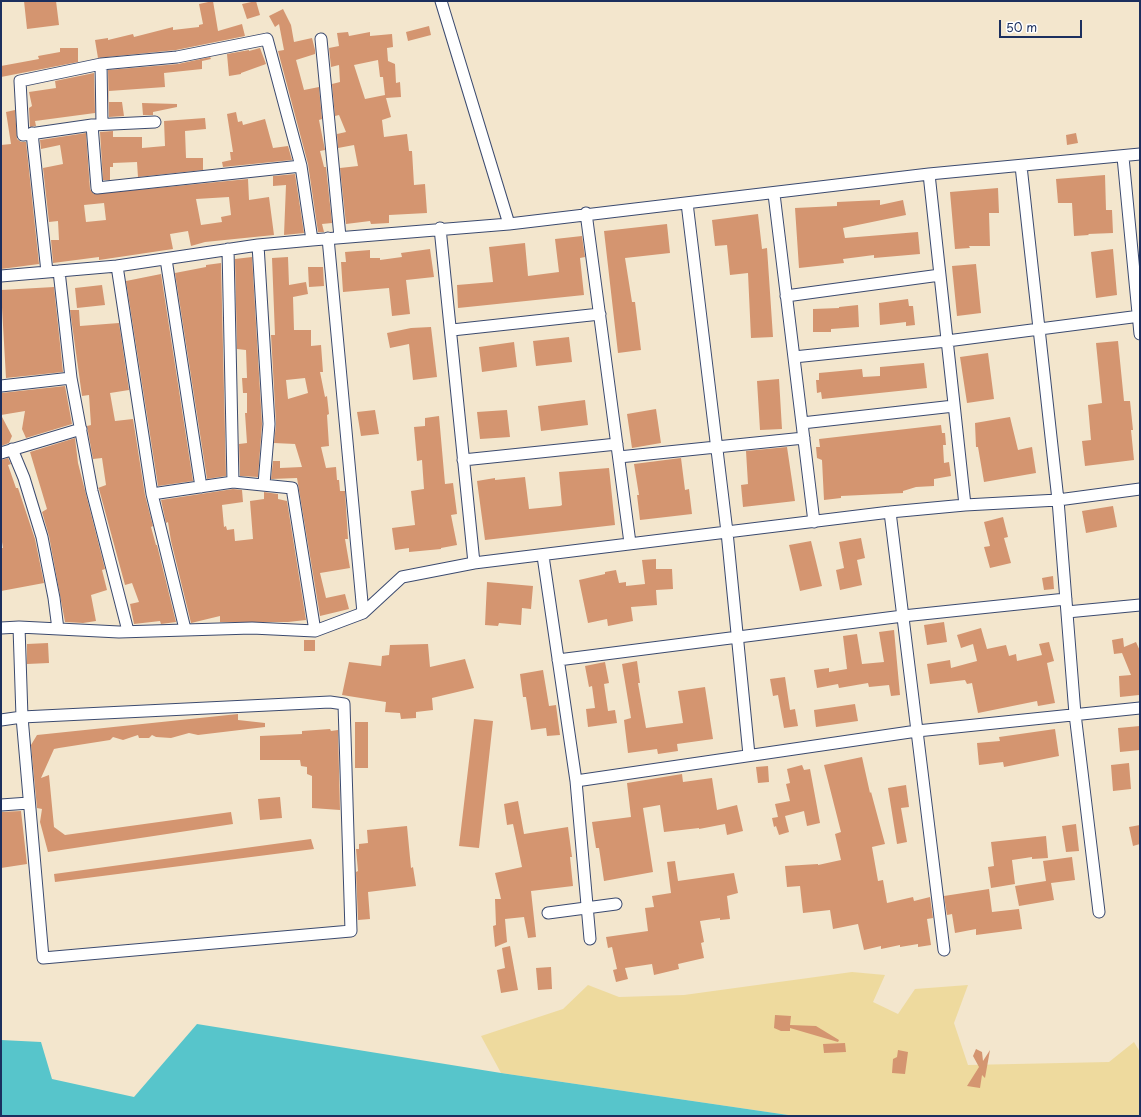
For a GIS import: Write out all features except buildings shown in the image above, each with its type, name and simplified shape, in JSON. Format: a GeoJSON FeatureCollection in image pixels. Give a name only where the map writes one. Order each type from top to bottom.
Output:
{"type":"FeatureCollection","features":[{"type":"Feature","properties":{"kind":"street"},"geometry":{"type":"LineString","coordinates":[[441,1],[509,224]]}},
{"type":"Feature","properties":{"kind":"street"},"geometry":{"type":"LineString","coordinates":[[155,122],[97,125],[23,135],[20,81],[101,64],[177,57],[268,39],[301,166],[312,240]]}},
{"type":"Feature","properties":{"kind":"street"},"geometry":{"type":"LineString","coordinates":[[321,39],[340,237]]}},
{"type":"Feature","properties":{"kind":"street"},"geometry":{"type":"LineString","coordinates":[[101,64],[97,125],[97,188],[301,166]]}},
{"type":"Feature","properties":{"kind":"street"},"geometry":{"type":"LineString","coordinates":[[32,133],[47,272]]}},
{"type":"Feature","properties":{"kind":"street"},"geometry":{"type":"LineString","coordinates":[[1,276],[117,266],[258,245],[440,228],[509,224],[586,213],[774,194],[930,174],[1123,157],[1140,154]]}},
{"type":"Feature","properties":{"kind":"street"},"geometry":{"type":"LineString","coordinates":[[1123,157],[1136,251],[1140,334]]}},
{"type":"Feature","properties":{"kind":"street"},"geometry":{"type":"LineString","coordinates":[[1021,166],[1058,500],[1076,714],[1099,912]]}},
{"type":"Feature","properties":{"kind":"street"},"geometry":{"type":"LineString","coordinates":[[930,174],[965,505]]}},
{"type":"Feature","properties":{"kind":"street"},"geometry":{"type":"LineString","coordinates":[[774,194],[814,522]]}},
{"type":"Feature","properties":{"kind":"street"},"geometry":{"type":"LineString","coordinates":[[687,203],[727,532],[749,755]]}},
{"type":"Feature","properties":{"kind":"street"},"geometry":{"type":"LineString","coordinates":[[586,213],[630,543]]}},
{"type":"Feature","properties":{"kind":"street"},"geometry":{"type":"LineString","coordinates":[[440,228],[452,330],[463,460],[474,563]]}},
{"type":"Feature","properties":{"kind":"street"},"geometry":{"type":"LineString","coordinates":[[328,238],[363,613]]}},
{"type":"Feature","properties":{"kind":"street"},"geometry":{"type":"LineString","coordinates":[[258,245],[269,424],[264,484]]}},
{"type":"Feature","properties":{"kind":"street"},"geometry":{"type":"LineString","coordinates":[[228,250],[233,482]]}},
{"type":"Feature","properties":{"kind":"street"},"geometry":{"type":"LineString","coordinates":[[166,258],[201,487]]}},
{"type":"Feature","properties":{"kind":"street"},"geometry":{"type":"LineString","coordinates":[[117,266],[152,494],[185,629]]}},
{"type":"Feature","properties":{"kind":"street"},"geometry":{"type":"LineString","coordinates":[[59,271],[71,378],[80,429],[92,491],[128,632]]}},
{"type":"Feature","properties":{"kind":"street"},"geometry":{"type":"LineString","coordinates":[[786,296],[940,275]]}},
{"type":"Feature","properties":{"kind":"street"},"geometry":{"type":"LineString","coordinates":[[452,330],[600,314]]}},
{"type":"Feature","properties":{"kind":"street"},"geometry":{"type":"LineString","coordinates":[[794,357],[947,341],[1139,316]]}},
{"type":"Feature","properties":{"kind":"street"},"geometry":{"type":"LineString","coordinates":[[1,386],[71,378]]}},
{"type":"Feature","properties":{"kind":"street"},"geometry":{"type":"LineString","coordinates":[[802,423],[954,406]]}},
{"type":"Feature","properties":{"kind":"street"},"geometry":{"type":"LineString","coordinates":[[1,452],[80,429]]}},
{"type":"Feature","properties":{"kind":"street"},"geometry":{"type":"LineString","coordinates":[[619,457],[804,438]]}},
{"type":"Feature","properties":{"kind":"street"},"geometry":{"type":"LineString","coordinates":[[463,460],[617,444]]}},
{"type":"Feature","properties":{"kind":"street"},"geometry":{"type":"LineString","coordinates":[[12,449],[31,500],[42,537],[54,598],[58,629]]}},
{"type":"Feature","properties":{"kind":"street"},"geometry":{"type":"LineString","coordinates":[[152,494],[233,482],[292,488],[315,631]]}},
{"type":"Feature","properties":{"kind":"street"},"geometry":{"type":"LineString","coordinates":[[1,628],[19,627],[128,632],[252,628],[315,631],[363,613],[402,576],[474,563],[543,556],[630,543],[890,512],[965,505],[1058,500],[1140,489]]}},
{"type":"Feature","properties":{"kind":"street"},"geometry":{"type":"LineString","coordinates":[[890,512],[944,950]]}},
{"type":"Feature","properties":{"kind":"street"},"geometry":{"type":"LineString","coordinates":[[543,556],[576,780],[586,908],[590,939]]}},
{"type":"Feature","properties":{"kind":"street"},"geometry":{"type":"LineString","coordinates":[[558,660],[902,616],[1066,599]]}},
{"type":"Feature","properties":{"kind":"street"},"geometry":{"type":"LineString","coordinates":[[1067,612],[1140,605]]}},
{"type":"Feature","properties":{"kind":"street"},"geometry":{"type":"LineString","coordinates":[[1,720],[22,716],[330,702],[344,704],[351,931],[43,958],[22,716],[19,627]]}},
{"type":"Feature","properties":{"kind":"street"},"geometry":{"type":"LineString","coordinates":[[576,780],[917,731],[1140,708]]}},
{"type":"Feature","properties":{"kind":"street"},"geometry":{"type":"LineString","coordinates":[[1,805],[29,803]]}},
{"type":"Feature","properties":{"kind":"street"},"geometry":{"type":"LineString","coordinates":[[548,913],[616,904]]}},
{"type":"Feature","properties":{"kind":"sand"},"geometry":{"type":"Polygon","coordinates":[[[852,972],[885,975],[873,1002],[898,1014],[915,989],[968,985],[954,1023],[968,1065],[1109,1062],[1134,1042],[1140,1052],[1140,1116],[795,1116],[501,1073],[481,1036],[563,1009],[588,985],[619,997],[684,995],[852,972]]]}},
{"type":"Feature","properties":{"kind":"water"},"geometry":{"type":"Polygon","coordinates":[[[197,1024],[501,1073],[795,1116],[1,1116],[1,1040],[41,1042],[52,1079],[134,1097],[197,1024]]]}}]}
